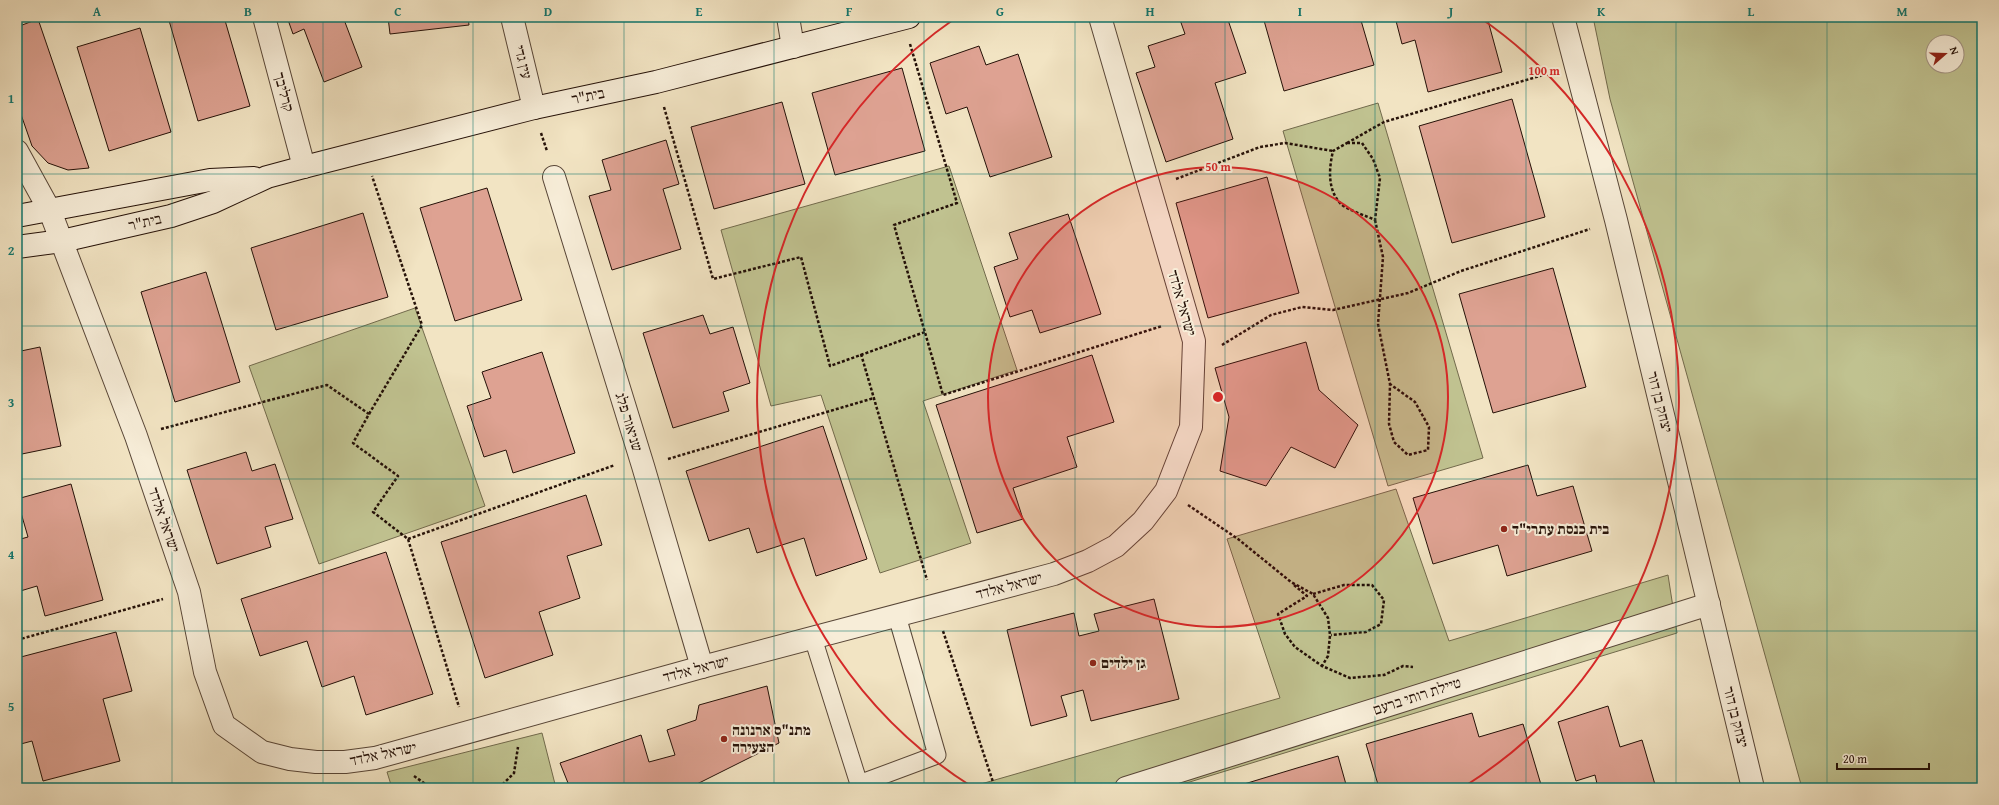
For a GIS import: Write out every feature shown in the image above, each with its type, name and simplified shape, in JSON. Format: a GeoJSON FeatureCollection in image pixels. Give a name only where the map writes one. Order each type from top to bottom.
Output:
{"type":"FeatureCollection","features":[{"type":"Feature","properties":{"kind":"street","name":"קרליבך"},"geometry":{"type":"LineString","coordinates":[[264,17],[304,167]]}},
{"type":"Feature","properties":{"kind":"street","name":"עין גדי"},"geometry":{"type":"LineString","coordinates":[[512,17],[534,108]]}},
{"type":"Feature","properties":{"kind":"street"},"geometry":{"type":"LineString","coordinates":[[788,17],[793,46]]}},
{"type":"Feature","properties":{"kind":"street","name":"ישראל אלדד"},"geometry":{"type":"LineString","coordinates":[[17,151],[50,211],[136,436],[189,592],[205,672],[224,725],[262,752],[290,759],[316,762],[345,762],[375,758],[702,668],[1054,574],[1088,561],[1116,546],[1143,521],[1166,491],[1191,427],[1194,341],[1186,318],[1100,17]]}},
{"type":"Feature","properties":{"kind":"street","name":"יצחק בן דור"},"geometry":{"type":"LineString","coordinates":[[1563,17],[1616,220],[1753,788]]}},
{"type":"Feature","properties":{"kind":"street","name":"בית\"ר"},"geometry":{"type":"LineString","coordinates":[[17,247],[62,241],[171,216],[213,202],[267,177],[363,151],[534,108],[656,82],[906,18]]}},
{"type":"Feature","properties":{"kind":"street","name":"בית\"ר"},"geometry":{"type":"LineString","coordinates":[[17,216],[210,180],[267,177]]}},
{"type":"Feature","properties":{"kind":"street","name":"שניאור פלג"},"geometry":{"type":"LineString","coordinates":[[554,177],[641,461],[702,668]]}},
{"type":"Feature","properties":{"kind":"street","name":"טיילת רותי ברעם"},"geometry":{"type":"LineString","coordinates":[[1126,788],[1709,604]]}},
{"type":"Feature","properties":{"kind":"lane"},"geometry":{"type":"LineString","coordinates":[[813,638],[859,784],[937,755],[897,616]]}},
{"type":"Feature","properties":{"kind":"path"},"geometry":{"type":"LineString","coordinates":[[906,18],[958,203],[894,225],[943,394],[1186,318]]}},
{"type":"Feature","properties":{"kind":"path"},"geometry":{"type":"LineString","coordinates":[[1150,188],[1260,147],[1285,143],[1332,151],[1384,122],[1575,66]]}},
{"type":"Feature","properties":{"kind":"path"},"geometry":{"type":"LineString","coordinates":[[656,82],[712,279],[801,257],[830,366],[925,332]]}},
{"type":"Feature","properties":{"kind":"path"},"geometry":{"type":"LineString","coordinates":[[534,108],[554,177]]}},
{"type":"Feature","properties":{"kind":"path"},"geometry":{"type":"LineString","coordinates":[[1347,143],[1362,143],[1373,159],[1380,178],[1375,220],[1383,257],[1378,324],[1390,384],[1389,424],[1394,442],[1408,454],[1428,450],[1429,427],[1415,402],[1390,384]]}},
{"type":"Feature","properties":{"kind":"path"},"geometry":{"type":"LineString","coordinates":[[363,151],[422,325],[352,443],[398,476],[373,512],[408,539],[468,733]]}},
{"type":"Feature","properties":{"kind":"path"},"geometry":{"type":"LineString","coordinates":[[1332,151],[1329,167],[1332,188],[1341,205],[1375,220]]}},
{"type":"Feature","properties":{"kind":"path"},"geometry":{"type":"LineString","coordinates":[[1194,341],[1222,345],[1271,315],[1302,307],[1333,310],[1408,293],[1461,271],[1616,220]]}},
{"type":"Feature","properties":{"kind":"path"},"geometry":{"type":"LineString","coordinates":[[861,354],[935,606],[995,788]]}},
{"type":"Feature","properties":{"kind":"path"},"geometry":{"type":"LineString","coordinates":[[136,436],[327,385],[369,414]]}},
{"type":"Feature","properties":{"kind":"path"},"geometry":{"type":"LineString","coordinates":[[408,539],[641,461],[874,398]]}},
{"type":"Feature","properties":{"kind":"path"},"geometry":{"type":"LineString","coordinates":[[1166,491],[1238,539],[1307,596],[1278,614],[1285,634],[1296,648],[1322,666],[1350,678],[1384,675],[1403,666],[1424,668],[1441,688]]}},
{"type":"Feature","properties":{"kind":"path"},"geometry":{"type":"LineString","coordinates":[[1291,582],[1313,594],[1328,618],[1330,635],[1328,656],[1322,666]]}},
{"type":"Feature","properties":{"kind":"path"},"geometry":{"type":"LineString","coordinates":[[1313,594],[1344,585],[1372,585],[1384,600],[1381,624],[1366,632],[1330,635]]}},
{"type":"Feature","properties":{"kind":"path"},"geometry":{"type":"LineString","coordinates":[[17,640],[189,592]]}},
{"type":"Feature","properties":{"kind":"path"},"geometry":{"type":"LineString","coordinates":[[499,788],[514,772],[519,751],[515,720]]}},
{"type":"Feature","properties":{"kind":"green space"},"geometry":{"type":"Polygon","coordinates":[[[1593,17],[1982,17],[1982,788],[1802,788],[1610,99],[1593,17]]]}},
{"type":"Feature","properties":{"kind":"green space"},"geometry":{"type":"Polygon","coordinates":[[[1378,103],[1483,458],[1388,486],[1283,131],[1378,103]]]}},
{"type":"Feature","properties":{"kind":"green space"},"geometry":{"type":"Polygon","coordinates":[[[949,166],[1017,370],[923,401],[971,543],[880,573],[821,395],[771,406],[721,230],[949,166]]]}},
{"type":"Feature","properties":{"kind":"green space"},"geometry":{"type":"Polygon","coordinates":[[[415,308],[485,506],[319,564],[249,366],[415,308]]]}},
{"type":"Feature","properties":{"kind":"green space"},"geometry":{"type":"Polygon","coordinates":[[[1396,489],[1449,641],[1668,575],[1677,633],[1170,788],[967,788],[1280,698],[1227,539],[1396,489]]]}},
{"type":"Feature","properties":{"kind":"green space"},"geometry":{"type":"Polygon","coordinates":[[[542,733],[556,788],[392,788],[387,772],[542,733]]]}},
{"type":"Feature","properties":{"kind":"building"},"geometry":{"type":"Polygon","coordinates":[[[168,17],[224,17],[250,106],[198,121],[168,17]]]}},
{"type":"Feature","properties":{"kind":"building"},"geometry":{"type":"Polygon","coordinates":[[[287,17],[343,17],[362,67],[324,82],[304,29],[293,34],[287,17]]]}},
{"type":"Feature","properties":{"kind":"building"},"geometry":{"type":"Polygon","coordinates":[[[388,17],[468,17],[469,25],[390,34],[388,17]]]}},
{"type":"Feature","properties":{"kind":"building"},"geometry":{"type":"Polygon","coordinates":[[[1179,17],[1227,17],[1246,73],[1215,83],[1233,139],[1166,162],[1136,73],[1155,67],[1148,46],[1185,34],[1179,17]]]}},
{"type":"Feature","properties":{"kind":"building"},"geometry":{"type":"Polygon","coordinates":[[[1263,17],[1360,17],[1374,65],[1284,91],[1263,17]]]}},
{"type":"Feature","properties":{"kind":"building"},"geometry":{"type":"Polygon","coordinates":[[[1395,17],[1487,17],[1502,72],[1428,92],[1415,40],[1402,44],[1395,17]]]}},
{"type":"Feature","properties":{"kind":"building"},"geometry":{"type":"Polygon","coordinates":[[[38,19],[89,168],[68,170],[48,163],[32,146],[17,103],[17,27],[38,19]]]}},
{"type":"Feature","properties":{"kind":"building"},"geometry":{"type":"Polygon","coordinates":[[[140,28],[171,132],[109,151],[77,47],[140,28]]]}},
{"type":"Feature","properties":{"kind":"building"},"geometry":{"type":"Polygon","coordinates":[[[979,46],[986,65],[1018,54],[1052,157],[990,177],[967,107],[946,114],[930,63],[979,46]]]}},
{"type":"Feature","properties":{"kind":"building"},"geometry":{"type":"Polygon","coordinates":[[[902,68],[925,151],[835,175],[812,93],[902,68]]]}},
{"type":"Feature","properties":{"kind":"building"},"geometry":{"type":"Polygon","coordinates":[[[1512,99],[1545,217],[1452,243],[1419,126],[1512,99]]]}},
{"type":"Feature","properties":{"kind":"building"},"geometry":{"type":"Polygon","coordinates":[[[782,102],[805,184],[714,209],[691,127],[782,102]]]}},
{"type":"Feature","properties":{"kind":"building"},"geometry":{"type":"Polygon","coordinates":[[[666,140],[679,184],[663,189],[681,249],[612,270],[589,196],[611,190],[602,160],[666,140]]]}},
{"type":"Feature","properties":{"kind":"building"},"geometry":{"type":"Polygon","coordinates":[[[1267,177],[1299,293],[1208,318],[1176,203],[1267,177]]]}},
{"type":"Feature","properties":{"kind":"building"},"geometry":{"type":"Polygon","coordinates":[[[487,188],[522,300],[455,321],[420,208],[487,188]]]}},
{"type":"Feature","properties":{"kind":"building"},"geometry":{"type":"Polygon","coordinates":[[[363,213],[388,297],[276,330],[251,248],[363,213]]]}},
{"type":"Feature","properties":{"kind":"building"},"geometry":{"type":"Polygon","coordinates":[[[1068,214],[1101,314],[1040,333],[1032,310],[1010,317],[994,267],[1018,259],[1009,233],[1068,214]]]}},
{"type":"Feature","properties":{"kind":"building"},"geometry":{"type":"Polygon","coordinates":[[[1553,268],[1586,387],[1493,413],[1459,294],[1553,268]]]}},
{"type":"Feature","properties":{"kind":"building"},"geometry":{"type":"Polygon","coordinates":[[[206,272],[240,382],[175,402],[141,292],[206,272]]]}},
{"type":"Feature","properties":{"kind":"building"},"geometry":{"type":"Polygon","coordinates":[[[703,315],[710,334],[733,327],[750,383],[723,392],[729,411],[673,428],[643,333],[703,315]]]}},
{"type":"Feature","properties":{"kind":"building"},"geometry":{"type":"Polygon","coordinates":[[[17,333],[21,351],[40,347],[61,446],[17,455],[17,333]]]}},
{"type":"Feature","properties":{"kind":"building"},"geometry":{"type":"Polygon","coordinates":[[[1306,342],[1319,390],[1358,425],[1335,468],[1291,447],[1266,486],[1220,471],[1229,417],[1215,368],[1306,342]]]}},
{"type":"Feature","properties":{"kind":"building"},"geometry":{"type":"Polygon","coordinates":[[[542,352],[575,453],[513,473],[506,450],[484,457],[467,406],[491,398],[482,372],[542,352]]]}},
{"type":"Feature","properties":{"kind":"building"},"geometry":{"type":"Polygon","coordinates":[[[1092,355],[1114,422],[1067,437],[1077,467],[1013,488],[1023,519],[977,533],[936,405],[1092,355]]]}},
{"type":"Feature","properties":{"kind":"building"},"geometry":{"type":"Polygon","coordinates":[[[823,426],[867,559],[816,576],[804,538],[757,553],[749,528],[709,541],[686,471],[823,426]]]}},
{"type":"Feature","properties":{"kind":"building"},"geometry":{"type":"Polygon","coordinates":[[[246,452],[252,471],[275,464],[293,519],[265,527],[271,547],[217,564],[187,470],[246,452]]]}},
{"type":"Feature","properties":{"kind":"building","name":"בית כנסת עתרי\"ד"},"geometry":{"type":"Polygon","coordinates":[[[1528,465],[1537,496],[1573,486],[1592,551],[1507,576],[1498,545],[1433,564],[1413,498],[1528,465]]]}},
{"type":"Feature","properties":{"kind":"building"},"geometry":{"type":"Polygon","coordinates":[[[71,484],[103,600],[45,616],[37,586],[17,592],[17,540],[28,537],[17,499],[71,484]]]}},
{"type":"Feature","properties":{"kind":"building"},"geometry":{"type":"Polygon","coordinates":[[[586,495],[602,545],[567,556],[580,598],[539,612],[553,655],[485,678],[441,542],[586,495]]]}},
{"type":"Feature","properties":{"kind":"building"},"geometry":{"type":"Polygon","coordinates":[[[386,552],[433,694],[366,715],[354,676],[322,687],[307,641],[260,656],[241,599],[386,552]]]}},
{"type":"Feature","properties":{"kind":"building","name":"גן ילדים"},"geometry":{"type":"Polygon","coordinates":[[[1154,599],[1179,699],[1091,721],[1083,690],[1061,696],[1067,716],[1031,726],[1007,630],[1074,613],[1079,636],[1099,631],[1094,614],[1154,599]]]}},
{"type":"Feature","properties":{"kind":"building"},"geometry":{"type":"Polygon","coordinates":[[[116,632],[132,691],[103,699],[120,761],[43,781],[32,741],[17,745],[17,658],[116,632]]]}},
{"type":"Feature","properties":{"kind":"building","name":"מתנ\"ס ארנונה הצעירה"},"geometry":{"type":"Polygon","coordinates":[[[767,686],[779,743],[689,788],[570,788],[560,763],[641,735],[649,762],[675,755],[667,730],[696,720],[699,705],[767,686]]]}},
{"type":"Feature","properties":{"kind":"building"},"geometry":{"type":"Polygon","coordinates":[[[1608,706],[1620,747],[1642,740],[1656,788],[1598,788],[1595,775],[1576,781],[1558,722],[1608,706]]]}},
{"type":"Feature","properties":{"kind":"building"},"geometry":{"type":"Polygon","coordinates":[[[1472,713],[1479,737],[1523,724],[1542,788],[1379,788],[1366,744],[1472,713]]]}},
{"type":"Feature","properties":{"kind":"building"},"geometry":{"type":"Polygon","coordinates":[[[1338,756],[1347,788],[1231,788],[1297,768],[1338,756]]]}},
{"type":"Feature","properties":{"kind":"place","name":"בית כנסת עתרי\"ד"},"geometry":{"type":"Point","coordinates":[1504,529]}},
{"type":"Feature","properties":{"kind":"place","name":"גן ילדים"},"geometry":{"type":"Point","coordinates":[1093,663]}},
{"type":"Feature","properties":{"kind":"place","name":"מתנ\"ס ארנונה הצעירה"},"geometry":{"type":"Point","coordinates":[724,739]}}]}
